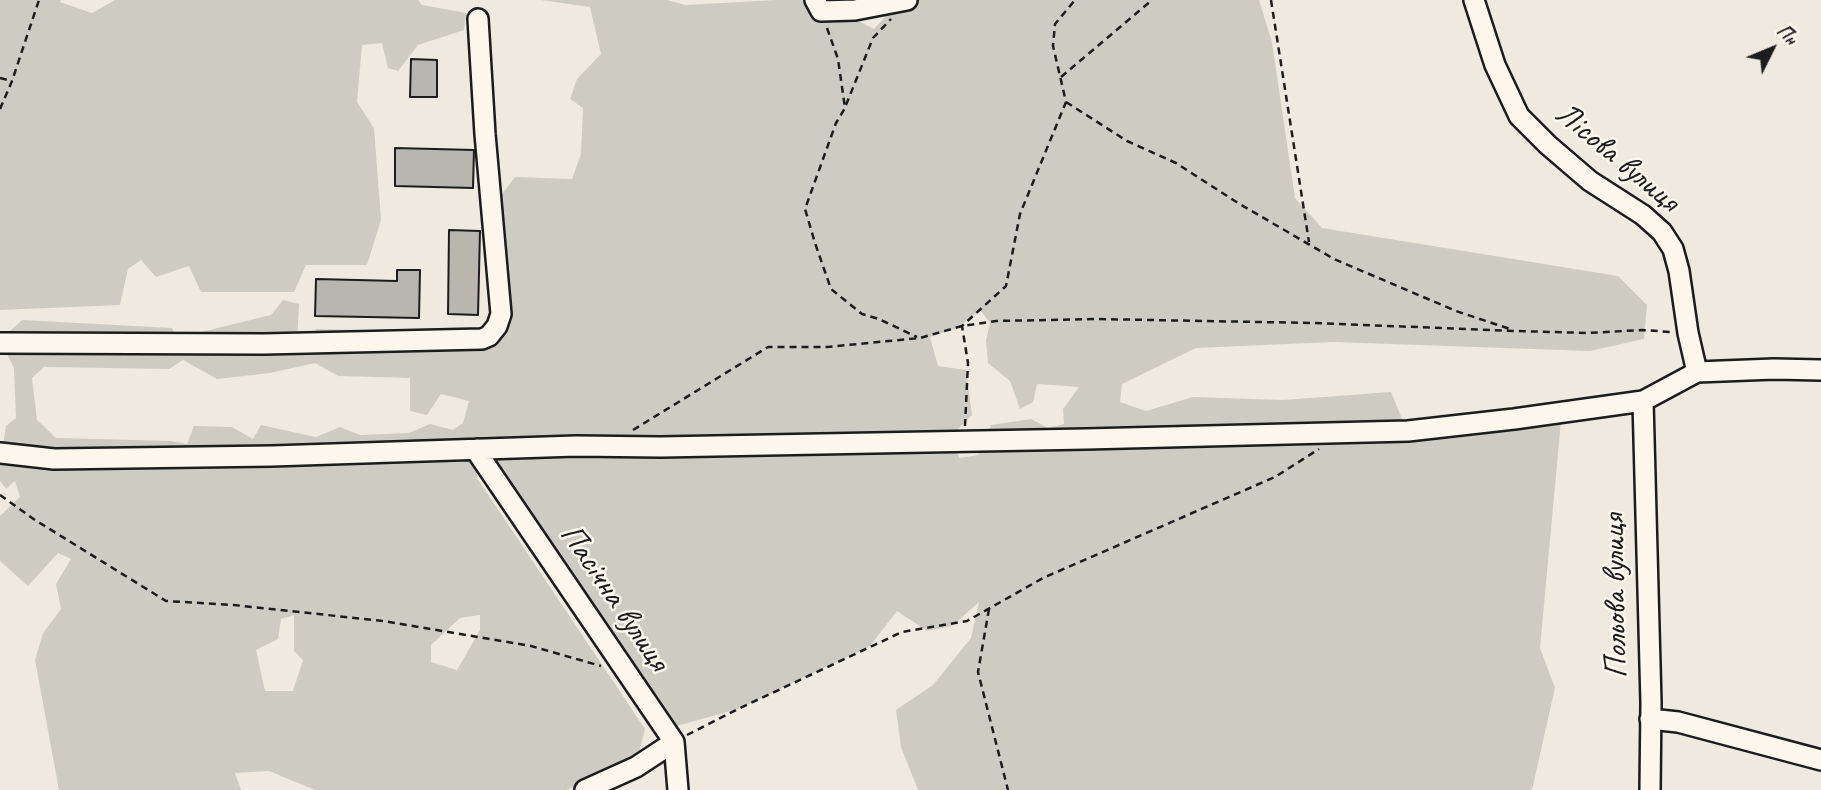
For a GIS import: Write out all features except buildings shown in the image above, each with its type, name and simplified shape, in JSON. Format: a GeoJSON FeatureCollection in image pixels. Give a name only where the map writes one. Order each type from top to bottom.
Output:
{"type":"FeatureCollection","features":[{"type":"Feature","properties":{"kind":"street"},"geometry":{"type":"LineString","coordinates":[[818,6],[855,10],[908,0]]}},
{"type":"Feature","properties":{"kind":"street","name":"Лісова вулиця"},"geometry":{"type":"LineString","coordinates":[[1474,0],[1495,65],[1519,116],[1590,181],[1643,215],[1662,232],[1673,249],[1697,372]]}},
{"type":"Feature","properties":{"kind":"street"},"geometry":{"type":"LineString","coordinates":[[0,343],[264,344],[489,336],[497,326],[501,314],[478,19]]}},
{"type":"Feature","properties":{"kind":"street"},"geometry":{"type":"LineString","coordinates":[[0,453],[54,459],[259,456],[477,449],[1408,431],[1643,401],[1697,372],[1821,370]]}},
{"type":"Feature","properties":{"kind":"street","name":"Польова вулиця"},"geometry":{"type":"LineString","coordinates":[[1643,401],[1650,790]]}},
{"type":"Feature","properties":{"kind":"street","name":"Пасічна вулиця"},"geometry":{"type":"LineString","coordinates":[[477,449],[478,455],[674,741],[678,790]]}},
{"type":"Feature","properties":{"kind":"street"},"geometry":{"type":"LineString","coordinates":[[1650,719],[1678,722],[1821,760]]}},
{"type":"Feature","properties":{"kind":"street"},"geometry":{"type":"LineString","coordinates":[[584,790],[636,767],[674,741]]}},
{"type":"Feature","properties":{"kind":"path"},"geometry":{"type":"LineString","coordinates":[[0,109],[39,0]]}},
{"type":"Feature","properties":{"kind":"path"},"geometry":{"type":"LineString","coordinates":[[962,326],[1006,286],[1020,214],[1066,102],[1053,46],[1055,24],[1075,0]]}},
{"type":"Feature","properties":{"kind":"path"},"geometry":{"type":"LineString","coordinates":[[1060,77],[1152,0]]}},
{"type":"Feature","properties":{"kind":"path"},"geometry":{"type":"LineString","coordinates":[[1271,0],[1310,244]]}},
{"type":"Feature","properties":{"kind":"path"},"geometry":{"type":"LineString","coordinates":[[818,6],[838,59],[845,108]]}},
{"type":"Feature","properties":{"kind":"path"},"geometry":{"type":"LineString","coordinates":[[891,19],[873,38],[845,108],[836,123],[805,209],[831,289],[862,314],[920,338]]}},
{"type":"Feature","properties":{"kind":"path"},"geometry":{"type":"LineString","coordinates":[[0,78],[12,80]]}},
{"type":"Feature","properties":{"kind":"path"},"geometry":{"type":"LineString","coordinates":[[1066,102],[1127,141],[1176,163],[1238,203],[1334,258],[1455,311],[1516,331]]}},
{"type":"Feature","properties":{"kind":"path"},"geometry":{"type":"LineString","coordinates":[[633,430],[768,347],[827,347],[920,338],[962,326],[996,321],[1096,319],[1314,323],[1588,333],[1642,330],[1688,333]]}},
{"type":"Feature","properties":{"kind":"path"},"geometry":{"type":"LineString","coordinates":[[962,326],[968,363],[964,441]]}},
{"type":"Feature","properties":{"kind":"path"},"geometry":{"type":"LineString","coordinates":[[674,741],[902,632],[967,621],[1044,578],[1275,477],[1322,447]]}},
{"type":"Feature","properties":{"kind":"path"},"geometry":{"type":"LineString","coordinates":[[0,495],[35,520],[166,601],[234,605],[383,621],[531,646],[628,674]]}},
{"type":"Feature","properties":{"kind":"path"},"geometry":{"type":"LineString","coordinates":[[989,609],[978,672],[1008,790]]}},
{"type":"Feature","properties":{"kind":"shaded area"},"geometry":{"type":"Polygon","coordinates":[[[0,0],[61,0],[60,2],[92,13],[115,0],[418,0],[422,5],[466,13],[464,30],[418,45],[398,71],[388,68],[382,43],[362,45],[357,102],[374,128],[381,220],[367,265],[306,265],[294,292],[201,292],[189,266],[156,277],[141,260],[128,269],[120,305],[0,310],[0,0]]]}},
{"type":"Feature","properties":{"kind":"shaded area"},"geometry":{"type":"Polygon","coordinates":[[[541,0],[667,0],[686,5],[811,0],[874,29],[901,0],[1259,0],[1272,42],[1295,198],[1322,228],[1618,276],[1647,305],[1644,339],[1590,351],[1333,342],[1196,348],[1122,384],[1120,402],[1146,411],[1193,397],[1283,400],[1391,392],[1402,419],[1561,421],[1540,648],[1555,688],[1532,790],[918,790],[901,747],[896,710],[933,685],[971,638],[979,602],[952,626],[927,631],[897,611],[870,646],[738,709],[673,727],[656,698],[604,632],[479,455],[477,478],[645,729],[637,760],[567,790],[315,790],[269,771],[235,773],[241,790],[59,790],[35,660],[43,633],[61,609],[56,584],[71,559],[58,553],[28,586],[0,561],[0,516],[20,497],[15,481],[6,489],[0,481],[6,426],[16,418],[14,368],[0,340],[22,320],[172,328],[176,338],[271,315],[283,300],[299,304],[297,343],[313,348],[316,329],[498,333],[496,202],[515,177],[572,179],[581,154],[583,108],[570,99],[577,79],[601,54],[590,7],[541,0]],[[980,310],[957,328],[930,337],[938,366],[966,370],[972,415],[954,433],[959,458],[978,455],[991,425],[1031,419],[1048,428],[1064,424],[1063,409],[1079,387],[1037,384],[1033,402],[1020,409],[1010,381],[988,363],[986,340],[990,323],[980,310]],[[183,360],[169,369],[44,367],[32,378],[37,420],[56,438],[171,441],[187,444],[194,426],[232,427],[253,439],[261,425],[316,437],[340,427],[360,435],[409,433],[430,424],[453,430],[463,423],[469,401],[441,394],[427,415],[410,411],[410,378],[338,376],[315,363],[270,373],[217,379],[183,360]],[[294,615],[281,619],[278,639],[256,650],[265,691],[293,691],[303,660],[294,651],[294,615]],[[480,615],[460,618],[431,645],[431,662],[457,670],[480,630],[480,615]]]}}]}
